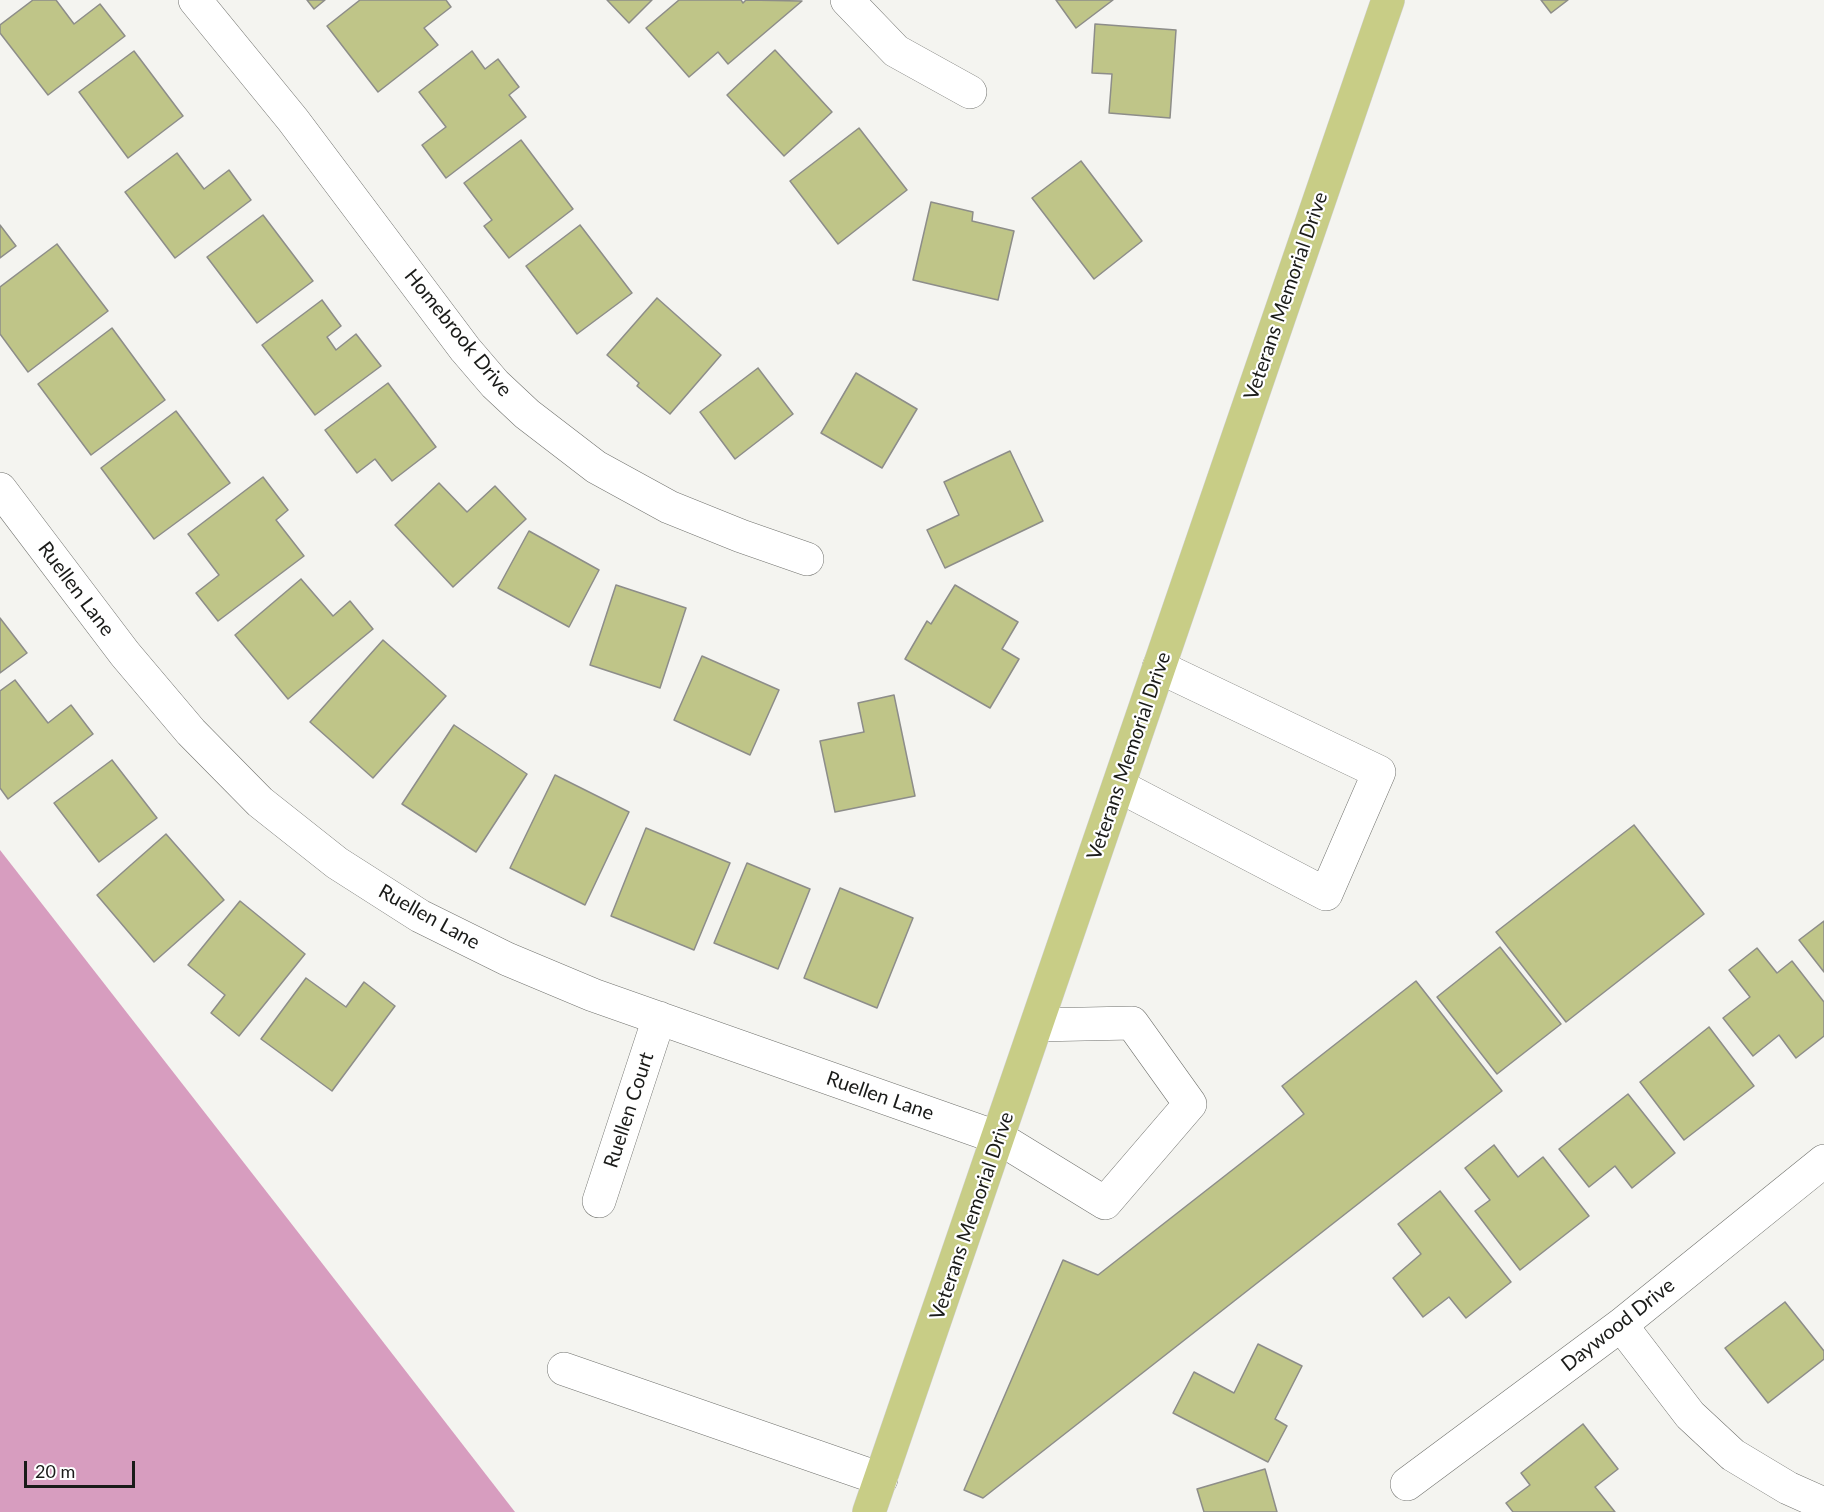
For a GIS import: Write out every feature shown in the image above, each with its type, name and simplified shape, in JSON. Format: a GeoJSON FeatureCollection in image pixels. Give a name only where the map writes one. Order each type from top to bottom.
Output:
{"type":"FeatureCollection","features":[{"type":"Feature","properties":{"kind":"main road","name":"Veterans Memorial Drive"},"geometry":{"type":"LineString","coordinates":[[869,1512],[1388,0]]}},
{"type":"Feature","properties":{"kind":"street","name":"Homebrook Drive"},"geometry":{"type":"LineString","coordinates":[[195,0],[293,120],[465,349],[495,384],[527,414],[596,467],[669,507],[807,559]]}},
{"type":"Feature","properties":{"kind":"street"},"geometry":{"type":"LineString","coordinates":[[847,0],[896,51],[970,92]]}},
{"type":"Feature","properties":{"kind":"street","name":"Ruellen Lane"},"geometry":{"type":"LineString","coordinates":[[0,489],[125,654],[191,732],[261,802],[337,864],[420,916],[507,959],[593,995],[999,1138],[1105,1203],[1190,1104],[1132,1023],[1037,1025]]}},
{"type":"Feature","properties":{"kind":"street"},"geometry":{"type":"LineString","coordinates":[[1119,786],[1326,894],[1379,772],[1160,667]]}},
{"type":"Feature","properties":{"kind":"street","name":"Ruellen Court"},"geometry":{"type":"LineString","coordinates":[[599,1201],[659,1018]]}},
{"type":"Feature","properties":{"kind":"street","name":"Daywood Drive"},"geometry":{"type":"LineString","coordinates":[[1407,1484],[1621,1324],[1824,1161]]}},
{"type":"Feature","properties":{"kind":"street"},"geometry":{"type":"LineString","coordinates":[[1621,1324],[1690,1415],[1733,1455],[1788,1488],[1824,1504]]}},
{"type":"Feature","properties":{"kind":"street"},"geometry":{"type":"LineString","coordinates":[[564,1369],[881,1479]]}},
{"type":"Feature","properties":{"kind":"shaded area"},"geometry":{"type":"Polygon","coordinates":[[[0,850],[287,1218],[515,1512],[0,1512],[0,850]]]}},
{"type":"Feature","properties":{"kind":"building"},"geometry":{"type":"Polygon","coordinates":[[[33,0],[56,0],[74,24],[100,4],[125,36],[48,95],[0,33],[0,25],[33,0]]]}},
{"type":"Feature","properties":{"kind":"building"},"geometry":{"type":"Polygon","coordinates":[[[307,0],[325,0],[314,9],[307,0]]]}},
{"type":"Feature","properties":{"kind":"building"},"geometry":{"type":"Polygon","coordinates":[[[360,0],[446,0],[451,7],[424,28],[438,45],[378,92],[327,26],[360,0]]]}},
{"type":"Feature","properties":{"kind":"building"},"geometry":{"type":"Polygon","coordinates":[[[607,0],[652,0],[629,23],[607,0]]]}},
{"type":"Feature","properties":{"kind":"building"},"geometry":{"type":"Polygon","coordinates":[[[679,0],[741,0],[743,3],[746,0],[802,1],[728,64],[718,52],[689,77],[646,28],[679,0]]]}},
{"type":"Feature","properties":{"kind":"building"},"geometry":{"type":"Polygon","coordinates":[[[1056,0],[1113,0],[1076,28],[1056,0]]]}},
{"type":"Feature","properties":{"kind":"building"},"geometry":{"type":"Polygon","coordinates":[[[1541,0],[1568,0],[1551,13],[1541,0]]]}},
{"type":"Feature","properties":{"kind":"building"},"geometry":{"type":"Polygon","coordinates":[[[1095,24],[1176,30],[1170,118],[1109,113],[1112,74],[1092,73],[1095,24]]]}},
{"type":"Feature","properties":{"kind":"building"},"geometry":{"type":"Polygon","coordinates":[[[775,50],[832,112],[784,156],[727,95],[775,50]]]}},
{"type":"Feature","properties":{"kind":"building"},"geometry":{"type":"Polygon","coordinates":[[[134,51],[183,116],[128,158],[79,92],[134,51]]]}},
{"type":"Feature","properties":{"kind":"building"},"geometry":{"type":"Polygon","coordinates":[[[472,51],[485,69],[498,59],[519,87],[509,95],[526,117],[446,178],[422,145],[446,127],[419,92],[472,51]]]}},
{"type":"Feature","properties":{"kind":"building"},"geometry":{"type":"Polygon","coordinates":[[[859,128],[907,190],[838,244],[790,181],[859,128]]]}},
{"type":"Feature","properties":{"kind":"building"},"geometry":{"type":"Polygon","coordinates":[[[521,140],[573,209],[509,258],[484,226],[492,220],[464,183],[521,140]]]}},
{"type":"Feature","properties":{"kind":"building"},"geometry":{"type":"Polygon","coordinates":[[[177,153],[204,189],[229,170],[251,200],[175,258],[125,192],[177,153]]]}},
{"type":"Feature","properties":{"kind":"building"},"geometry":{"type":"Polygon","coordinates":[[[1081,161],[1142,241],[1094,279],[1032,198],[1081,161]]]}},
{"type":"Feature","properties":{"kind":"building"},"geometry":{"type":"Polygon","coordinates":[[[931,202],[973,212],[972,221],[1014,231],[998,300],[913,280],[931,202]]]}},
{"type":"Feature","properties":{"kind":"building"},"geometry":{"type":"Polygon","coordinates":[[[263,215],[313,281],[257,323],[207,257],[263,215]]]}},
{"type":"Feature","properties":{"kind":"building"},"geometry":{"type":"Polygon","coordinates":[[[0,225],[16,246],[0,258],[0,225]]]}},
{"type":"Feature","properties":{"kind":"building"},"geometry":{"type":"Polygon","coordinates":[[[580,225],[632,293],[577,334],[526,266],[580,225]]]}},
{"type":"Feature","properties":{"kind":"building"},"geometry":{"type":"Polygon","coordinates":[[[57,244],[108,311],[28,372],[0,334],[0,287],[57,244]]]}},
{"type":"Feature","properties":{"kind":"building"},"geometry":{"type":"Polygon","coordinates":[[[657,298],[721,355],[670,414],[637,386],[639,383],[607,355],[657,298]]]}},
{"type":"Feature","properties":{"kind":"building"},"geometry":{"type":"Polygon","coordinates":[[[322,300],[341,326],[327,337],[336,350],[356,334],[381,366],[315,415],[262,345],[322,300]]]}},
{"type":"Feature","properties":{"kind":"building"},"geometry":{"type":"Polygon","coordinates":[[[112,328],[165,400],[91,455],[38,384],[112,328]]]}},
{"type":"Feature","properties":{"kind":"building"},"geometry":{"type":"Polygon","coordinates":[[[758,368],[793,414],[735,459],[700,412],[758,368]]]}},
{"type":"Feature","properties":{"kind":"building"},"geometry":{"type":"Polygon","coordinates":[[[856,373],[917,409],[882,468],[821,433],[856,373]]]}},
{"type":"Feature","properties":{"kind":"building"},"geometry":{"type":"Polygon","coordinates":[[[388,383],[436,447],[392,481],[375,459],[357,473],[325,430],[388,383]]]}},
{"type":"Feature","properties":{"kind":"building"},"geometry":{"type":"Polygon","coordinates":[[[176,411],[230,483],[154,539],[101,468],[176,411]]]}},
{"type":"Feature","properties":{"kind":"building"},"geometry":{"type":"Polygon","coordinates":[[[1010,451],[1043,521],[945,568],[927,530],[959,515],[944,482],[1010,451]]]}},
{"type":"Feature","properties":{"kind":"building"},"geometry":{"type":"Polygon","coordinates":[[[263,477],[288,510],[276,520],[304,556],[218,621],[196,593],[219,575],[188,534],[263,477]]]}},
{"type":"Feature","properties":{"kind":"building"},"geometry":{"type":"Polygon","coordinates":[[[439,483],[467,512],[495,486],[526,519],[453,587],[395,525],[439,483]]]}},
{"type":"Feature","properties":{"kind":"building"},"geometry":{"type":"Polygon","coordinates":[[[529,531],[599,570],[569,627],[498,588],[529,531]]]}},
{"type":"Feature","properties":{"kind":"building"},"geometry":{"type":"Polygon","coordinates":[[[301,579],[333,616],[350,601],[373,629],[288,699],[235,635],[301,579]]]}},
{"type":"Feature","properties":{"kind":"building"},"geometry":{"type":"Polygon","coordinates":[[[616,585],[686,608],[660,688],[590,665],[616,585]]]}},
{"type":"Feature","properties":{"kind":"building"},"geometry":{"type":"Polygon","coordinates":[[[955,585],[1018,622],[1002,649],[1019,659],[990,708],[905,659],[927,621],[931,624],[955,585]]]}},
{"type":"Feature","properties":{"kind":"building"},"geometry":{"type":"Polygon","coordinates":[[[0,618],[27,653],[0,673],[0,618]]]}},
{"type":"Feature","properties":{"kind":"building"},"geometry":{"type":"Polygon","coordinates":[[[383,640],[446,696],[373,778],[310,722],[383,640]]]}},
{"type":"Feature","properties":{"kind":"building"},"geometry":{"type":"Polygon","coordinates":[[[702,656],[779,690],[750,755],[674,720],[702,656]]]}},
{"type":"Feature","properties":{"kind":"building"},"geometry":{"type":"Polygon","coordinates":[[[15,680],[48,723],[71,705],[93,734],[8,799],[0,788],[0,691],[15,680]]]}},
{"type":"Feature","properties":{"kind":"building"},"geometry":{"type":"Polygon","coordinates":[[[894,695],[915,796],[835,812],[820,741],[864,732],[858,703],[894,695]]]}},
{"type":"Feature","properties":{"kind":"building"},"geometry":{"type":"Polygon","coordinates":[[[454,725],[527,774],[476,852],[402,804],[454,725]]]}},
{"type":"Feature","properties":{"kind":"building"},"geometry":{"type":"Polygon","coordinates":[[[112,760],[157,818],[99,862],[54,803],[112,760]]]}},
{"type":"Feature","properties":{"kind":"building"},"geometry":{"type":"Polygon","coordinates":[[[555,775],[629,812],[585,905],[510,868],[555,775]]]}},
{"type":"Feature","properties":{"kind":"building"},"geometry":{"type":"Polygon","coordinates":[[[1634,825],[1704,914],[1566,1022],[1496,932],[1634,825]]]}},
{"type":"Feature","properties":{"kind":"building"},"geometry":{"type":"Polygon","coordinates":[[[646,828],[730,863],[694,950],[611,916],[646,828]]]}},
{"type":"Feature","properties":{"kind":"building"},"geometry":{"type":"Polygon","coordinates":[[[166,834],[224,900],[154,962],[97,895],[166,834]]]}},
{"type":"Feature","properties":{"kind":"building"},"geometry":{"type":"Polygon","coordinates":[[[747,863],[810,889],[778,969],[714,943],[747,863]]]}},
{"type":"Feature","properties":{"kind":"building"},"geometry":{"type":"Polygon","coordinates":[[[840,888],[913,918],[877,1008],[804,978],[840,888]]]}},
{"type":"Feature","properties":{"kind":"building"},"geometry":{"type":"Polygon","coordinates":[[[240,901],[305,954],[239,1036],[211,1013],[225,995],[188,965],[240,901]]]}},
{"type":"Feature","properties":{"kind":"building"},"geometry":{"type":"Polygon","coordinates":[[[1824,921],[1824,972],[1799,940],[1824,921]]]}},
{"type":"Feature","properties":{"kind":"building"},"geometry":{"type":"Polygon","coordinates":[[[1500,947],[1561,1024],[1497,1074],[1437,997],[1500,947]]]}},
{"type":"Feature","properties":{"kind":"building"},"geometry":{"type":"Polygon","coordinates":[[[1757,948],[1777,973],[1792,961],[1824,1002],[1824,1036],[1796,1058],[1779,1035],[1753,1056],[1723,1018],[1750,997],[1729,970],[1757,948]]]}},
{"type":"Feature","properties":{"kind":"building"},"geometry":{"type":"Polygon","coordinates":[[[306,978],[346,1007],[364,982],[395,1006],[332,1091],[261,1039],[306,978]]]}},
{"type":"Feature","properties":{"kind":"building"},"geometry":{"type":"Polygon","coordinates":[[[1416,981],[1502,1091],[983,1498],[964,1490],[1063,1260],[1098,1275],[1304,1114],[1282,1086],[1416,981]]]}},
{"type":"Feature","properties":{"kind":"building"},"geometry":{"type":"Polygon","coordinates":[[[1709,1027],[1754,1086],[1684,1140],[1640,1082],[1709,1027]]]}},
{"type":"Feature","properties":{"kind":"building"},"geometry":{"type":"Polygon","coordinates":[[[1628,1094],[1675,1153],[1632,1188],[1615,1166],[1589,1187],[1559,1149],[1628,1094]]]}},
{"type":"Feature","properties":{"kind":"building"},"geometry":{"type":"Polygon","coordinates":[[[1494,1145],[1518,1177],[1543,1157],[1589,1216],[1520,1270],[1475,1211],[1490,1200],[1465,1168],[1494,1145]]]}},
{"type":"Feature","properties":{"kind":"building"},"geometry":{"type":"Polygon","coordinates":[[[1440,1191],[1511,1282],[1466,1318],[1449,1297],[1423,1317],[1393,1278],[1421,1254],[1398,1224],[1440,1191]]]}},
{"type":"Feature","properties":{"kind":"building"},"geometry":{"type":"Polygon","coordinates":[[[1785,1302],[1824,1351],[1824,1359],[1768,1403],[1725,1348],[1785,1302]]]}},
{"type":"Feature","properties":{"kind":"building"},"geometry":{"type":"Polygon","coordinates":[[[1258,1344],[1302,1366],[1275,1419],[1287,1426],[1268,1462],[1173,1413],[1194,1372],[1234,1393],[1258,1344]]]}},
{"type":"Feature","properties":{"kind":"building"},"geometry":{"type":"Polygon","coordinates":[[[1583,1424],[1618,1469],[1595,1487],[1615,1512],[1513,1512],[1506,1503],[1530,1485],[1521,1473],[1583,1424]]]}},
{"type":"Feature","properties":{"kind":"building"},"geometry":{"type":"Polygon","coordinates":[[[1265,1469],[1277,1512],[1204,1512],[1197,1489],[1265,1469]]]}}]}
